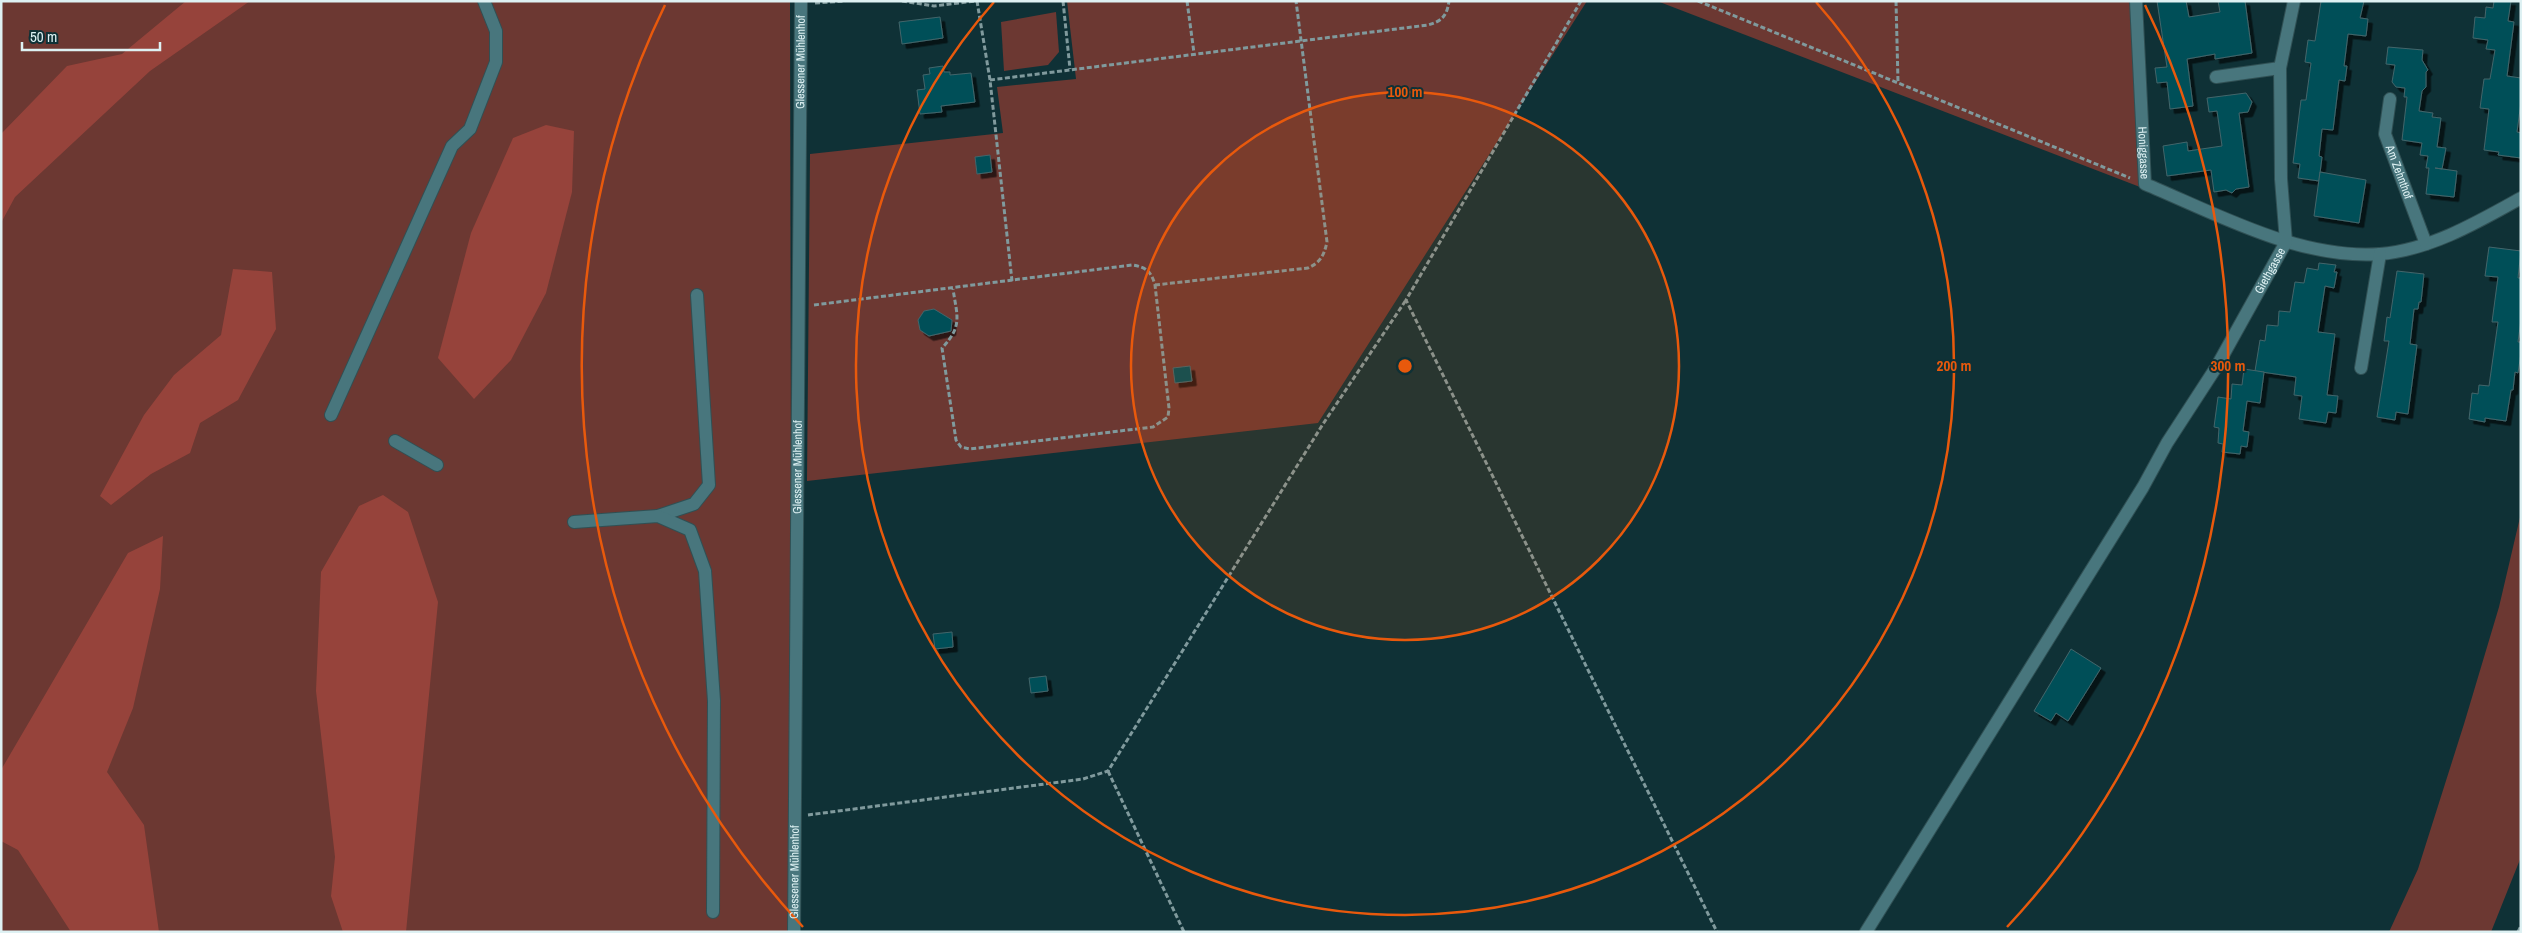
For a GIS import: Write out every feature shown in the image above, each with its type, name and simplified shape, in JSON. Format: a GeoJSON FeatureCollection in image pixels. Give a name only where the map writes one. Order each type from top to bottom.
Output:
{"type":"FeatureCollection","features":[{"type":"Feature","properties":{"kind":"street"},"geometry":{"type":"LineString","coordinates":[[331,415],[452,146],[470,128],[496,62],[496,30],[484,1]]}},
{"type":"Feature","properties":{"kind":"street","name":"Honiggasse"},"geometry":{"type":"LineString","coordinates":[[2136,1],[2145,184],[2286,242]]}},
{"type":"Feature","properties":{"kind":"street","name":"Giethgasse"},"geometry":{"type":"LineString","coordinates":[[1866,932],[2217,366],[2286,242],[2281,179],[2280,68],[2294,1]]}},
{"type":"Feature","properties":{"kind":"street","name":"Glessener Mühlenhof"},"geometry":{"type":"LineString","coordinates":[[794,932],[801,3]]}},
{"type":"Feature","properties":{"kind":"street"},"geometry":{"type":"LineString","coordinates":[[2216,77],[2280,68]]}},
{"type":"Feature","properties":{"kind":"street","name":"Am Zehnthof"},"geometry":{"type":"LineString","coordinates":[[2390,99],[2385,134],[2426,244]]}},
{"type":"Feature","properties":{"kind":"street"},"geometry":{"type":"LineString","coordinates":[[2286,242],[2331,252],[2380,254],[2426,244],[2483,219],[2521,198]]}},
{"type":"Feature","properties":{"kind":"street"},"geometry":{"type":"LineString","coordinates":[[2361,368],[2380,254]]}},
{"type":"Feature","properties":{"kind":"street"},"geometry":{"type":"LineString","coordinates":[[574,522],[658,516],[694,504],[709,485],[697,295]]}},
{"type":"Feature","properties":{"kind":"street"},"geometry":{"type":"LineString","coordinates":[[395,441],[436,465]]}},
{"type":"Feature","properties":{"kind":"street"},"geometry":{"type":"LineString","coordinates":[[658,516],[690,530],[704,572],[714,701],[713,912]]}},
{"type":"Feature","properties":{"kind":"path"},"geometry":{"type":"LineString","coordinates":[[801,3],[844,1]]}},
{"type":"Feature","properties":{"kind":"path"},"geometry":{"type":"LineString","coordinates":[[902,1],[934,6],[976,1],[990,80],[1012,282]]}},
{"type":"Feature","properties":{"kind":"path"},"geometry":{"type":"LineString","coordinates":[[1062,1],[1070,69]]}},
{"type":"Feature","properties":{"kind":"path"},"geometry":{"type":"LineString","coordinates":[[1186,1],[1194,53]]}},
{"type":"Feature","properties":{"kind":"path"},"geometry":{"type":"LineString","coordinates":[[1155,285],[1308,268],[1317,264],[1324,256],[1327,242],[1296,1]]}},
{"type":"Feature","properties":{"kind":"path"},"geometry":{"type":"LineString","coordinates":[[990,80],[1194,53],[1300,43],[1428,25],[1439,22],[1448,13],[1449,1]]}},
{"type":"Feature","properties":{"kind":"path"},"geometry":{"type":"LineString","coordinates":[[796,817],[1083,780],[1108,771],[1323,424],[1406,300],[1581,1]]}},
{"type":"Feature","properties":{"kind":"path"},"geometry":{"type":"LineString","coordinates":[[1698,1],[2145,184]]}},
{"type":"Feature","properties":{"kind":"path"},"geometry":{"type":"LineString","coordinates":[[1896,1],[1898,82]]}},
{"type":"Feature","properties":{"kind":"path"},"geometry":{"type":"LineString","coordinates":[[800,307],[1012,282],[1132,265],[1144,267],[1152,274],[1155,285],[1169,408],[1168,416],[1153,427],[970,450],[961,447],[956,440],[942,348],[954,336],[958,321],[953,289]]}},
{"type":"Feature","properties":{"kind":"path"},"geometry":{"type":"LineString","coordinates":[[1406,300],[1717,932]]}},
{"type":"Feature","properties":{"kind":"path"},"geometry":{"type":"LineString","coordinates":[[1108,771],[1184,932]]}},
{"type":"Feature","properties":{"kind":"path"},"geometry":{"type":"LineString","coordinates":[[2518,932],[2521,926]]}},
{"type":"Feature","properties":{"kind":"shaded area"},"geometry":{"type":"Polygon","coordinates":[[[1,1],[790,1],[791,481],[788,932],[1,932],[1,1]]]}},
{"type":"Feature","properties":{"kind":"shaded area"},"geometry":{"type":"Polygon","coordinates":[[[186,1],[250,1],[150,71],[15,197],[1,223],[1,134],[67,66],[122,54],[186,1]]]}},
{"type":"Feature","properties":{"kind":"shaded area"},"geometry":{"type":"Polygon","coordinates":[[[1067,1],[1587,1],[1318,423],[807,481],[810,154],[1003,133],[997,87],[1076,79],[1067,1]]]}},
{"type":"Feature","properties":{"kind":"shaded area"},"geometry":{"type":"Polygon","coordinates":[[[1657,1],[2131,1],[2140,187],[1657,1]]]}},
{"type":"Feature","properties":{"kind":"shaded area"},"geometry":{"type":"Polygon","coordinates":[[[1056,12],[1059,52],[1048,65],[1004,71],[1001,22],[1056,12]]]}},
{"type":"Feature","properties":{"kind":"shaded area"},"geometry":{"type":"Polygon","coordinates":[[[546,125],[574,131],[572,192],[546,293],[511,360],[474,399],[438,358],[471,233],[513,138],[546,125]]]}},
{"type":"Feature","properties":{"kind":"shaded area"},"geometry":{"type":"Polygon","coordinates":[[[233,269],[272,272],[276,329],[238,400],[200,423],[190,453],[151,474],[111,505],[100,496],[144,415],[174,375],[221,335],[233,269]]]}},
{"type":"Feature","properties":{"kind":"shaded area"},"geometry":{"type":"Polygon","coordinates":[[[383,495],[408,512],[438,602],[406,932],[343,932],[331,896],[335,857],[316,691],[321,572],[359,506],[383,495]]]}},
{"type":"Feature","properties":{"kind":"shaded area"},"geometry":{"type":"Polygon","coordinates":[[[2521,513],[2521,857],[2491,932],[2389,932],[2418,869],[2464,724],[2499,607],[2521,513]]]}},
{"type":"Feature","properties":{"kind":"shaded area"},"geometry":{"type":"Polygon","coordinates":[[[163,536],[160,589],[133,708],[107,772],[144,825],[159,932],[71,932],[18,850],[1,841],[1,770],[128,553],[163,536]]]}},
{"type":"Feature","properties":{"kind":"building"},"geometry":{"type":"Polygon","coordinates":[[[2157,1],[2186,1],[2189,17],[2220,12],[2218,1],[2245,1],[2252,53],[2215,59],[2215,54],[2187,59],[2193,106],[2170,109],[2167,82],[2157,83],[2155,68],[2167,67],[2157,1]]]}},
{"type":"Feature","properties":{"kind":"building"},"geometry":{"type":"Polygon","coordinates":[[[2321,1],[2364,1],[2360,18],[2368,19],[2366,36],[2348,34],[2344,66],[2347,66],[2345,81],[2339,80],[2333,130],[2322,129],[2319,156],[2322,157],[2319,181],[2298,178],[2300,164],[2293,163],[2301,100],[2306,100],[2311,63],[2305,62],[2308,40],[2315,41],[2321,1]]]}},
{"type":"Feature","properties":{"kind":"building"},"geometry":{"type":"Polygon","coordinates":[[[2494,1],[2511,1],[2508,21],[2514,22],[2507,76],[2521,78],[2521,102],[2517,132],[2521,133],[2521,158],[2498,155],[2499,152],[2484,150],[2489,109],[2480,108],[2484,79],[2490,79],[2495,50],[2486,49],[2488,40],[2473,38],[2475,17],[2485,18],[2486,7],[2493,8],[2494,1]]]}},
{"type":"Feature","properties":{"kind":"building"},"geometry":{"type":"Polygon","coordinates":[[[940,17],[943,38],[902,44],[899,22],[940,17]]]}},
{"type":"Feature","properties":{"kind":"building"},"geometry":{"type":"Polygon","coordinates":[[[2388,47],[2423,50],[2422,60],[2428,70],[2426,72],[2426,87],[2422,91],[2419,111],[2433,113],[2432,117],[2441,118],[2437,147],[2446,148],[2442,169],[2457,171],[2454,197],[2426,194],[2429,168],[2426,168],[2428,156],[2420,155],[2422,143],[2402,140],[2407,97],[2404,97],[2405,88],[2396,87],[2392,82],[2395,65],[2386,64],[2388,47]]]}},
{"type":"Feature","properties":{"kind":"building"},"geometry":{"type":"Polygon","coordinates":[[[943,66],[944,72],[950,72],[950,75],[971,73],[975,102],[941,106],[942,112],[920,114],[917,90],[925,89],[923,75],[930,74],[929,68],[943,66]]]}},
{"type":"Feature","properties":{"kind":"building"},"geometry":{"type":"Polygon","coordinates":[[[2246,93],[2252,102],[2248,112],[2239,113],[2249,187],[2236,189],[2232,193],[2226,190],[2214,192],[2211,170],[2167,176],[2163,146],[2187,142],[2188,151],[2222,146],[2217,111],[2209,112],[2207,98],[2246,93]]]}},
{"type":"Feature","properties":{"kind":"building"},"geometry":{"type":"Polygon","coordinates":[[[990,155],[992,172],[977,174],[975,157],[990,155]]]}},
{"type":"Feature","properties":{"kind":"building"},"geometry":{"type":"Polygon","coordinates":[[[2320,172],[2366,180],[2359,223],[2314,216],[2320,172]]]}},
{"type":"Feature","properties":{"kind":"building"},"geometry":{"type":"Polygon","coordinates":[[[2489,247],[2521,251],[2518,278],[2521,278],[2521,320],[2518,342],[2521,342],[2521,353],[2518,373],[2515,372],[2513,390],[2511,390],[2506,421],[2485,418],[2485,422],[2469,419],[2472,393],[2478,394],[2479,385],[2489,386],[2498,322],[2492,322],[2498,277],[2485,276],[2489,247]]]}},
{"type":"Feature","properties":{"kind":"building"},"geometry":{"type":"Polygon","coordinates":[[[2319,263],[2336,265],[2334,272],[2337,272],[2334,288],[2325,286],[2318,332],[2335,334],[2327,395],[2338,396],[2336,413],[2328,412],[2326,423],[2299,419],[2302,396],[2294,395],[2296,377],[2255,371],[2260,340],[2265,341],[2267,325],[2278,326],[2279,311],[2290,312],[2295,282],[2304,283],[2307,268],[2318,270],[2319,263]]]}},
{"type":"Feature","properties":{"kind":"building"},"geometry":{"type":"Polygon","coordinates":[[[2397,271],[2424,274],[2421,302],[2419,302],[2418,309],[2414,309],[2410,344],[2417,345],[2408,414],[2396,412],[2395,420],[2377,417],[2389,341],[2384,341],[2387,317],[2390,318],[2397,271]]]}},
{"type":"Feature","properties":{"kind":"building"},"geometry":{"type":"Polygon","coordinates":[[[934,309],[952,320],[951,331],[929,336],[920,330],[918,320],[924,311],[934,309]]]}},
{"type":"Feature","properties":{"kind":"building"},"geometry":{"type":"Polygon","coordinates":[[[1190,366],[1192,381],[1175,383],[1173,368],[1190,366]]]}},
{"type":"Feature","properties":{"kind":"building"},"geometry":{"type":"Polygon","coordinates":[[[2244,369],[2264,372],[2260,403],[2247,401],[2243,431],[2249,432],[2247,447],[2241,446],[2240,454],[2222,452],[2223,444],[2218,443],[2219,428],[2214,427],[2218,397],[2231,399],[2232,384],[2242,385],[2244,369]]]}},
{"type":"Feature","properties":{"kind":"building"},"geometry":{"type":"Polygon","coordinates":[[[952,632],[953,647],[935,649],[933,634],[952,632]]]}},
{"type":"Feature","properties":{"kind":"building"},"geometry":{"type":"Polygon","coordinates":[[[2071,649],[2101,668],[2068,721],[2056,713],[2051,721],[2034,711],[2071,649]]]}},
{"type":"Feature","properties":{"kind":"building"},"geometry":{"type":"Polygon","coordinates":[[[1046,676],[1048,691],[1031,693],[1029,678],[1046,676]]]}}]}
